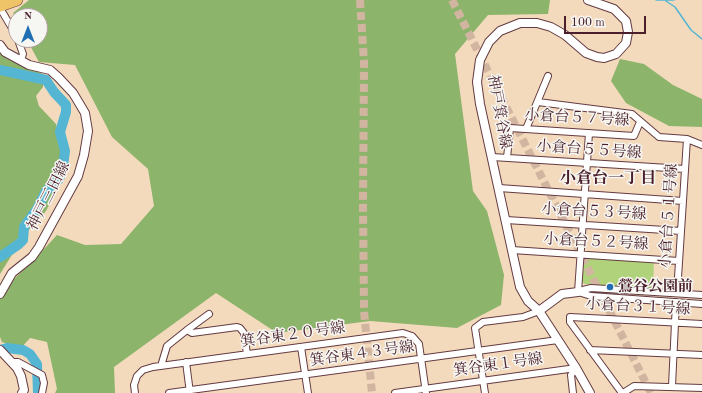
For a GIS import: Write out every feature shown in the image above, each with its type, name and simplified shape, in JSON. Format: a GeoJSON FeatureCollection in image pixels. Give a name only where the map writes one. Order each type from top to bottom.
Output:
{"type":"FeatureCollection","features":[{"type":"Feature","properties":{"kind":"highway"},"geometry":{"type":"LineString","coordinates":[[0,2],[4,0]]}},
{"type":"Feature","properties":{"kind":"highway"},"geometry":{"type":"LineString","coordinates":[[0,7],[17,0]]}},
{"type":"Feature","properties":{"kind":"street","name":"神戸箕谷線"},"geometry":{"type":"LineString","coordinates":[[576,368],[539,311],[522,292],[480,104],[477,82],[480,60],[485,47],[494,36],[509,27],[520,23],[532,22],[557,29],[591,56],[604,58],[616,54],[626,43],[628,32],[626,21],[619,12],[614,9],[588,0]]}},
{"type":"Feature","properties":{"kind":"street"},"geometry":{"type":"LineString","coordinates":[[0,7],[8,21]]}},
{"type":"Feature","properties":{"kind":"street","name":"神戸三田線"},"geometry":{"type":"LineString","coordinates":[[0,45],[5,52],[29,65],[50,70],[73,93],[85,112],[88,131],[84,155],[78,176],[39,248],[32,257],[12,273],[0,294]]}},
{"type":"Feature","properties":{"kind":"street"},"geometry":{"type":"LineString","coordinates":[[21,48],[23,54],[21,60]]}},
{"type":"Feature","properties":{"kind":"street"},"geometry":{"type":"LineString","coordinates":[[526,129],[548,76]]}},
{"type":"Feature","properties":{"kind":"street"},"geometry":{"type":"LineString","coordinates":[[538,102],[632,114],[659,137],[687,140],[702,145]]}},
{"type":"Feature","properties":{"kind":"street","name":"小倉台５７号線"},"geometry":{"type":"LineString","coordinates":[[508,158],[510,128],[634,136],[640,122]]}},
{"type":"Feature","properties":{"kind":"street"},"geometry":{"type":"LineString","coordinates":[[578,292],[589,133]]}},
{"type":"Feature","properties":{"kind":"street","name":"小倉台５１号線"},"geometry":{"type":"LineString","coordinates":[[677,294],[687,140]]}},
{"type":"Feature","properties":{"kind":"street","name":"小倉台５５号線"},"geometry":{"type":"LineString","coordinates":[[492,157],[685,169]]}},
{"type":"Feature","properties":{"kind":"street"},"geometry":{"type":"LineString","coordinates":[[499,188],[683,201]]}},
{"type":"Feature","properties":{"kind":"street","name":"小倉台５３号線"},"geometry":{"type":"LineString","coordinates":[[506,220],[681,231]]}},
{"type":"Feature","properties":{"kind":"street","name":"小倉台５２号線"},"geometry":{"type":"LineString","coordinates":[[512,250],[679,260]]}},
{"type":"Feature","properties":{"kind":"street"},"geometry":{"type":"LineString","coordinates":[[485,393],[475,332],[475,328],[480,323],[523,317],[539,311],[562,294],[578,292],[591,288],[702,295]]}},
{"type":"Feature","properties":{"kind":"street"},"geometry":{"type":"LineString","coordinates":[[578,292],[591,296],[702,304]]}},
{"type":"Feature","properties":{"kind":"street"},"geometry":{"type":"LineString","coordinates":[[672,386],[676,302]]}},
{"type":"Feature","properties":{"kind":"street"},"geometry":{"type":"LineString","coordinates":[[161,366],[167,346],[209,314]]}},
{"type":"Feature","properties":{"kind":"street","name":"小倉台３１号線"},"geometry":{"type":"LineString","coordinates":[[622,393],[570,322],[570,316],[702,324]]}},
{"type":"Feature","properties":{"kind":"street"},"geometry":{"type":"LineString","coordinates":[[187,330],[192,333],[237,327],[240,328],[244,333],[247,354]]}},
{"type":"Feature","properties":{"kind":"street","name":"箕谷東２０号線"},"geometry":{"type":"LineString","coordinates":[[135,393],[134,385],[137,376],[143,370],[186,362],[403,333],[416,339],[420,344],[426,391]]}},
{"type":"Feature","properties":{"kind":"street","name":"箕谷東４３号線"},"geometry":{"type":"LineString","coordinates":[[169,393],[190,392],[558,340]]}},
{"type":"Feature","properties":{"kind":"street"},"geometry":{"type":"LineString","coordinates":[[301,347],[308,393]]}},
{"type":"Feature","properties":{"kind":"street"},"geometry":{"type":"LineString","coordinates":[[590,350],[702,355]]}},
{"type":"Feature","properties":{"kind":"street"},"geometry":{"type":"LineString","coordinates":[[2,352],[17,368],[23,382],[22,393]]}},
{"type":"Feature","properties":{"kind":"street"},"geometry":{"type":"LineString","coordinates":[[11,362],[18,362],[42,375],[44,383],[42,393]]}},
{"type":"Feature","properties":{"kind":"street"},"geometry":{"type":"LineString","coordinates":[[186,362],[190,392]]}},
{"type":"Feature","properties":{"kind":"street"},"geometry":{"type":"LineString","coordinates":[[574,393],[571,374],[576,368],[590,393]]}},
{"type":"Feature","properties":{"kind":"street","name":"箕谷東１号線"},"geometry":{"type":"LineString","coordinates":[[395,393],[426,391],[483,381],[576,368]]}},
{"type":"Feature","properties":{"kind":"street"},"geometry":{"type":"LineString","coordinates":[[622,393],[634,386],[702,388]]}},
{"type":"Feature","properties":{"kind":"green space"},"geometry":{"type":"Polygon","coordinates":[[[29,0],[550,0],[548,14],[488,15],[455,54],[473,191],[487,211],[504,275],[501,305],[457,328],[370,321],[277,333],[216,293],[114,367],[115,393],[55,393],[57,389],[47,342],[30,338],[21,348],[2,342],[0,337],[0,292],[31,263],[57,235],[85,245],[121,244],[154,206],[148,169],[112,137],[75,65],[39,62],[31,48],[48,48],[48,8],[19,8],[29,0]]]}},
{"type":"Feature","properties":{"kind":"green space"},"geometry":{"type":"Polygon","coordinates":[[[0,52],[7,59],[43,74],[43,87],[36,96],[39,106],[56,124],[62,149],[62,180],[46,211],[25,234],[0,274],[0,52]]]}},
{"type":"Feature","properties":{"kind":"green space"},"geometry":{"type":"Polygon","coordinates":[[[620,59],[644,64],[673,85],[702,99],[702,127],[669,126],[626,103],[611,81],[620,59]]]}},
{"type":"Feature","properties":{"kind":"green space"},"geometry":{"type":"Polygon","coordinates":[[[586,257],[654,261],[653,288],[584,284],[582,281],[583,260],[586,257]]]}},
{"type":"Feature","properties":{"kind":"waterway"},"geometry":{"type":"LineString","coordinates":[[656,0],[674,0]]}},
{"type":"Feature","properties":{"kind":"waterway"},"geometry":{"type":"LineString","coordinates":[[666,1],[675,7],[691,30],[702,39]]}},
{"type":"Feature","properties":{"kind":"waterway"},"geometry":{"type":"LineString","coordinates":[[0,70],[46,80],[54,92],[66,105],[66,112],[60,132],[65,151],[59,179],[46,191],[37,209],[24,227],[23,240],[0,257]]}},
{"type":"Feature","properties":{"kind":"waterway"},"geometry":{"type":"LineString","coordinates":[[0,350],[7,348],[23,350],[30,354],[37,364],[38,393]]}},
{"type":"Feature","properties":{"kind":"tunnel"},"geometry":{"type":"LineString","coordinates":[[360,0],[364,62],[364,311],[372,393]]}},
{"type":"Feature","properties":{"kind":"tunnel"},"geometry":{"type":"LineString","coordinates":[[452,0],[651,393]]}},
{"type":"Feature","properties":{"kind":"place","name":"鶯谷公園前"},"geometry":{"type":"Point","coordinates":[610,287]}},
{"type":"Feature","properties":{"kind":"district","name":"小倉台一丁目"},"geometry":{"type":"Point","coordinates":[608,179]}}]}
